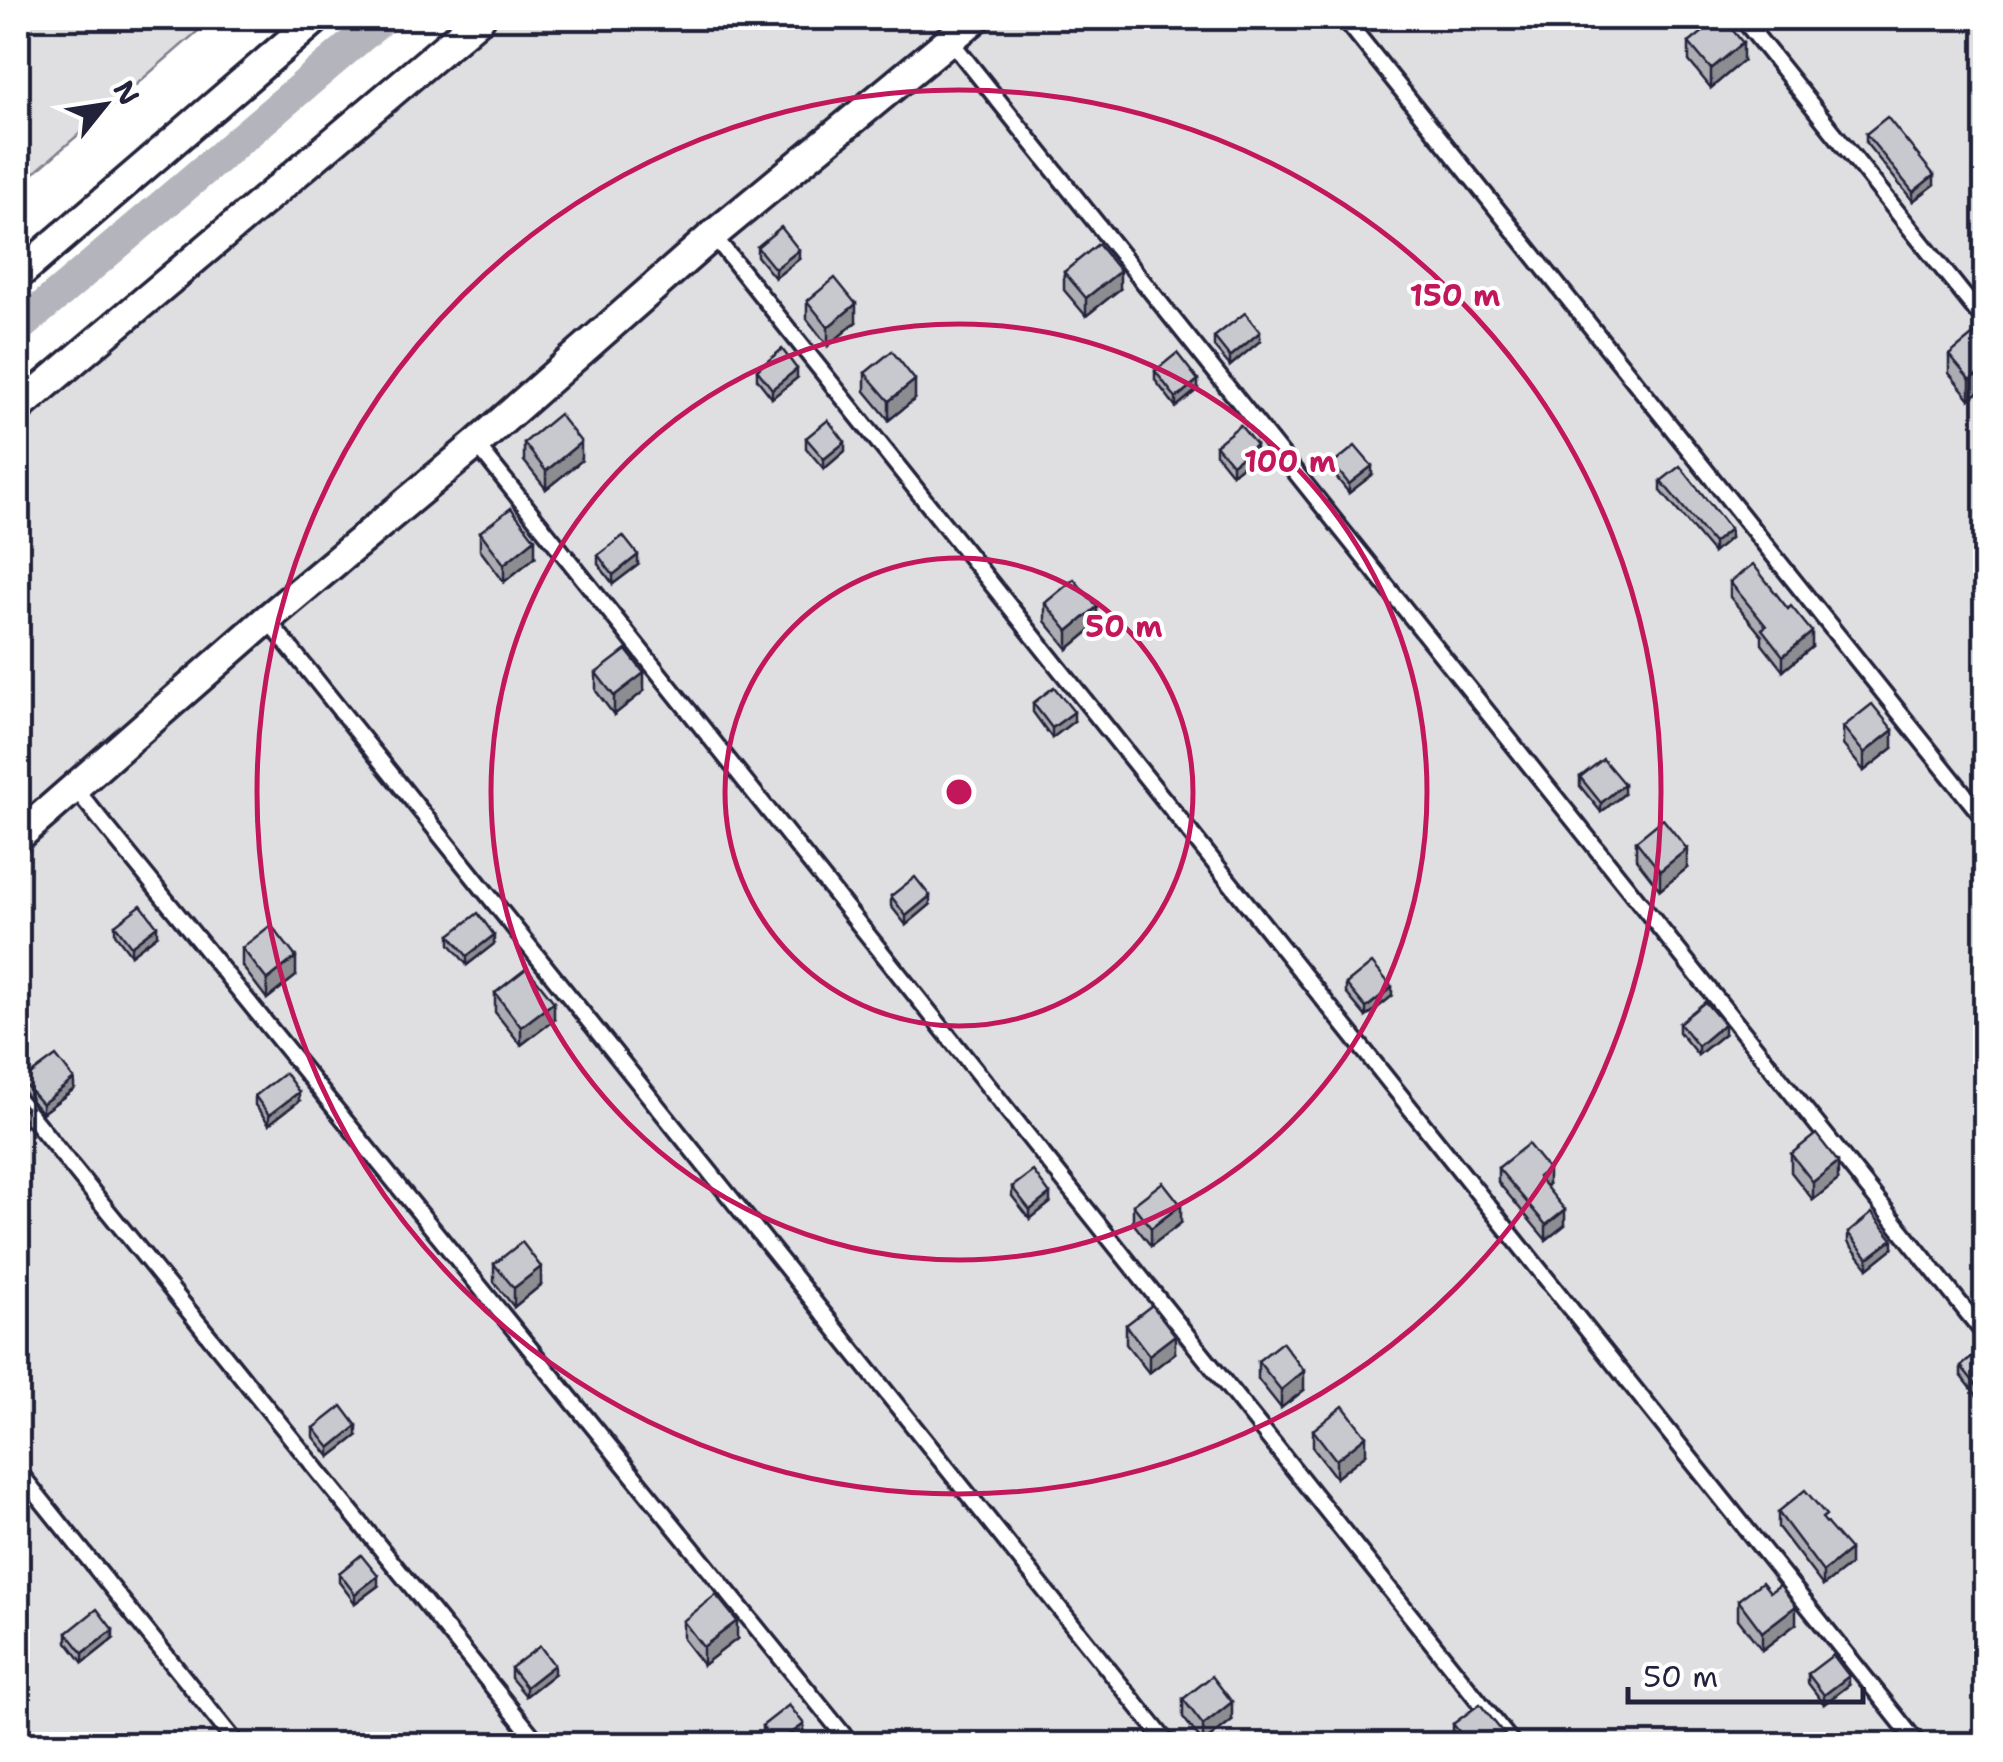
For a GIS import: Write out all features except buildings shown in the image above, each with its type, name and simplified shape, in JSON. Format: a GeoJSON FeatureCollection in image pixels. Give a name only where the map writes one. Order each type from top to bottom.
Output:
{"type":"FeatureCollection","features":[{"type":"Feature","properties":{"kind":"street"},"geometry":{"type":"LineString","coordinates":[[18,274],[317,18]]}},
{"type":"Feature","properties":{"kind":"street"},"geometry":{"type":"LineString","coordinates":[[18,408],[480,18]]}},
{"type":"Feature","properties":{"kind":"street"},"geometry":{"type":"LineString","coordinates":[[18,838],[266,618],[476,444],[713,235],[976,18]]}},
{"type":"Feature","properties":{"kind":"lane"},"geometry":{"type":"LineString","coordinates":[[1344,18],[1986,820]]}},
{"type":"Feature","properties":{"kind":"lane"},"geometry":{"type":"LineString","coordinates":[[1742,18],[1986,323]]}},
{"type":"Feature","properties":{"kind":"lane"},"geometry":{"type":"LineString","coordinates":[[950,40],[1986,1336]]}},
{"type":"Feature","properties":{"kind":"lane"},"geometry":{"type":"LineString","coordinates":[[713,235],[1918,1744]]}},
{"type":"Feature","properties":{"kind":"lane"},"geometry":{"type":"LineString","coordinates":[[476,444],[1513,1744]]}},
{"type":"Feature","properties":{"kind":"lane"},"geometry":{"type":"LineString","coordinates":[[266,618],[1168,1744]]}},
{"type":"Feature","properties":{"kind":"lane"},"geometry":{"type":"LineString","coordinates":[[74,787],[851,1744]]}},
{"type":"Feature","properties":{"kind":"lane"},"geometry":{"type":"LineString","coordinates":[[18,1100],[539,1744]]}},
{"type":"Feature","properties":{"kind":"lane"},"geometry":{"type":"LineString","coordinates":[[18,1471],[238,1744]]}},
{"type":"Feature","properties":{"kind":"shaded area"},"geometry":{"type":"Polygon","coordinates":[[[18,18],[213,18],[18,187],[18,18]]]}},
{"type":"Feature","properties":{"kind":"shaded area"},"geometry":{"type":"Polygon","coordinates":[[[480,18],[1985,18],[1985,1744],[18,1744],[18,408],[480,18]]]}},
{"type":"Feature","properties":{"kind":"waterway"},"geometry":{"type":"LineString","coordinates":[[18,328],[383,18]]}}]}
